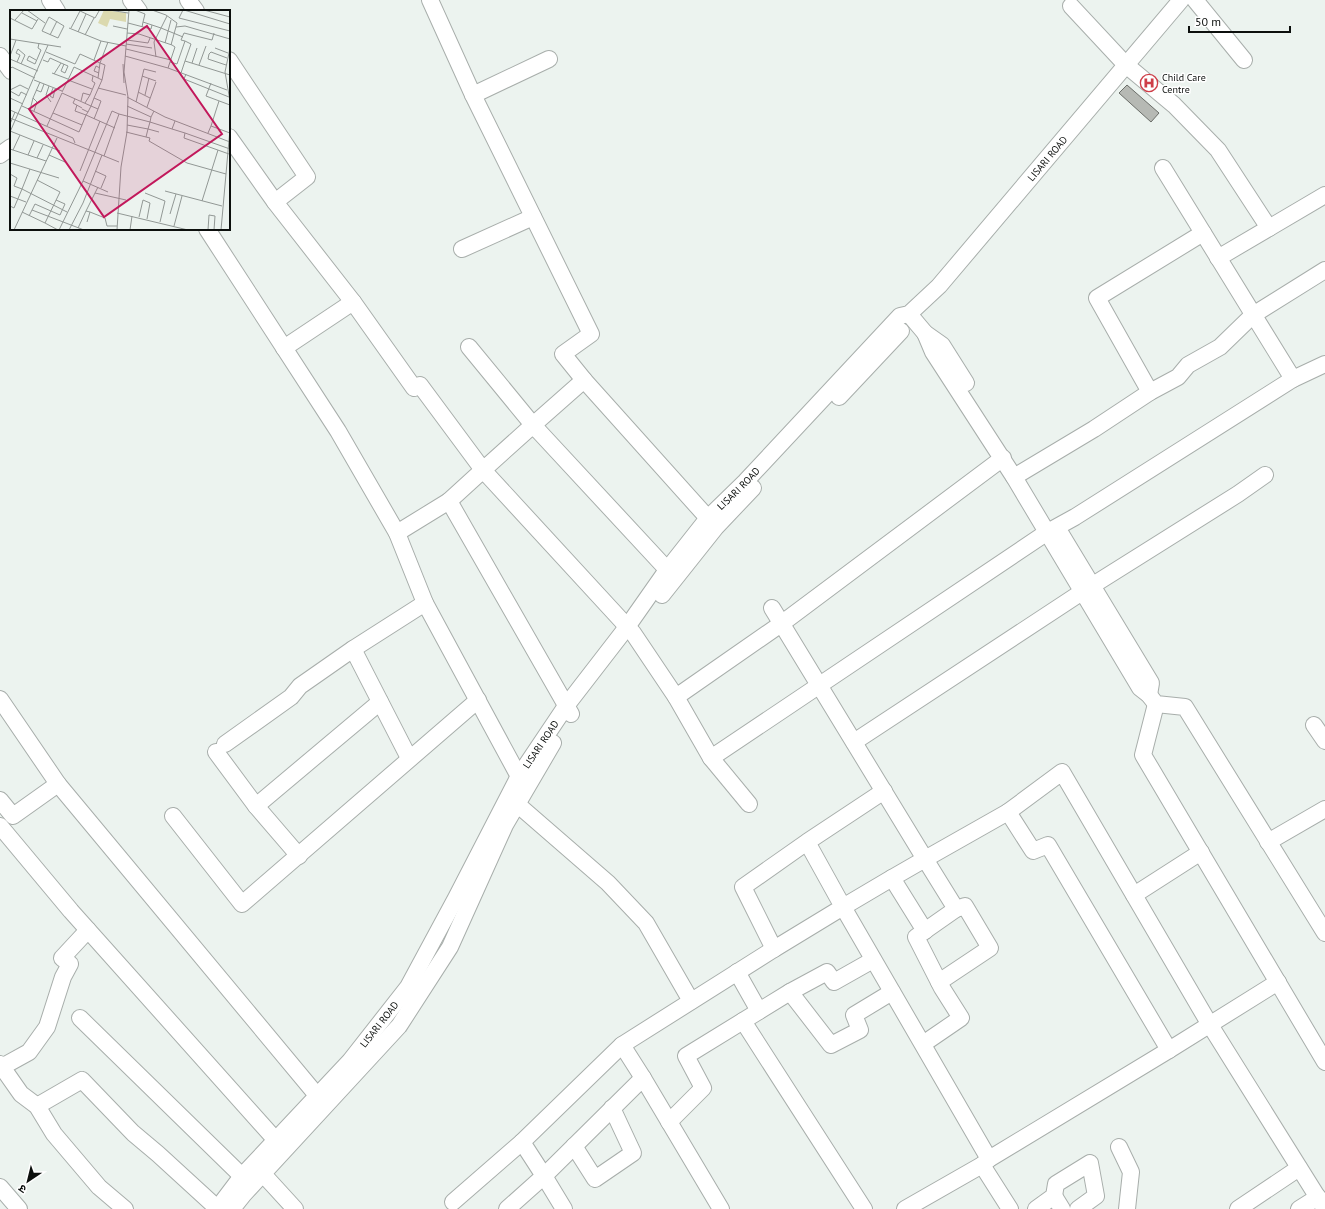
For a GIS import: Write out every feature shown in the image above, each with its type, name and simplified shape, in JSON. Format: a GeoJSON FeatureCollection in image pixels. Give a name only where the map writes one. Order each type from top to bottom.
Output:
{"type":"FeatureCollection","features":[{"type":"Feature","properties":{"kind":"street"},"geometry":{"type":"LineString","coordinates":[[50,0],[56,10]]}},
{"type":"Feature","properties":{"kind":"street"},"geometry":{"type":"LineString","coordinates":[[131,0],[137,10]]}},
{"type":"Feature","properties":{"kind":"street"},"geometry":{"type":"LineString","coordinates":[[188,0],[195,10]]}},
{"type":"Feature","properties":{"kind":"street"},"geometry":{"type":"LineString","coordinates":[[430,0],[473,95],[591,334],[564,354],[584,380],[712,523]]}},
{"type":"Feature","properties":{"kind":"street","name":"LISARI ROAD"},"geometry":{"type":"LineString","coordinates":[[322,1101],[350,1061],[408,987],[456,898],[522,782],[568,710],[671,574],[745,482],[900,316],[910,314],[939,286],[1181,0]]}},
{"type":"Feature","properties":{"kind":"street"},"geometry":{"type":"LineString","coordinates":[[1195,0],[1244,60]]}},
{"type":"Feature","properties":{"kind":"street"},"geometry":{"type":"LineString","coordinates":[[1071,6],[1126,65],[1174,105],[1218,150],[1269,228]]}},
{"type":"Feature","properties":{"kind":"street"},"geometry":{"type":"LineString","coordinates":[[0,56],[10,70]]}},
{"type":"Feature","properties":{"kind":"street"},"geometry":{"type":"LineString","coordinates":[[473,95],[549,59]]}},
{"type":"Feature","properties":{"kind":"street"},"geometry":{"type":"LineString","coordinates":[[230,62],[307,177],[275,202]]}},
{"type":"Feature","properties":{"kind":"street"},"geometry":{"type":"LineString","coordinates":[[230,139],[275,202],[353,302],[414,388],[420,385],[483,470],[630,630],[676,696],[712,758],[749,804]]}},
{"type":"Feature","properties":{"kind":"street"},"geometry":{"type":"LineString","coordinates":[[0,155],[10,148]]}},
{"type":"Feature","properties":{"kind":"street"},"geometry":{"type":"LineString","coordinates":[[1163,168],[1293,379]]}},
{"type":"Feature","properties":{"kind":"street"},"geometry":{"type":"LineString","coordinates":[[1218,258],[1325,195]]}},
{"type":"Feature","properties":{"kind":"street"},"geometry":{"type":"LineString","coordinates":[[462,249],[533,217]]}},
{"type":"Feature","properties":{"kind":"street"},"geometry":{"type":"LineString","coordinates":[[208,230],[338,431],[397,533],[426,603],[522,782]]}},
{"type":"Feature","properties":{"kind":"street"},"geometry":{"type":"LineString","coordinates":[[1150,392],[1097,298],[1203,233]]}},
{"type":"Feature","properties":{"kind":"street"},"geometry":{"type":"LineString","coordinates":[[1019,474],[1094,429],[1150,392],[1178,377],[1188,365],[1220,347],[1253,315],[1325,270]]}},
{"type":"Feature","properties":{"kind":"street"},"geometry":{"type":"LineString","coordinates":[[284,348],[353,302]]}},
{"type":"Feature","properties":{"kind":"street"},"geometry":{"type":"LineString","coordinates":[[910,314],[925,333],[933,352],[964,390],[1019,474],[1051,530],[1118,639],[1136,671],[1140,688],[1153,700],[1185,707],[1325,933]]}},
{"type":"Feature","properties":{"kind":"street"},"geometry":{"type":"LineString","coordinates":[[469,347],[533,425],[671,574]]}},
{"type":"Feature","properties":{"kind":"street"},"geometry":{"type":"LineString","coordinates":[[712,758],[1051,530],[1293,379],[1325,364]]}},
{"type":"Feature","properties":{"kind":"street"},"geometry":{"type":"LineString","coordinates":[[397,533],[449,501],[584,380]]}},
{"type":"Feature","properties":{"kind":"street"},"geometry":{"type":"LineString","coordinates":[[964,390],[1002,458],[1019,474]]}},
{"type":"Feature","properties":{"kind":"street"},"geometry":{"type":"LineString","coordinates":[[676,696],[781,624],[1002,458]]}},
{"type":"Feature","properties":{"kind":"street"},"geometry":{"type":"LineString","coordinates":[[854,742],[1087,589],[1264,476]]}},
{"type":"Feature","properties":{"kind":"street"},"geometry":{"type":"LineString","coordinates":[[449,501],[568,710]]}},
{"type":"Feature","properties":{"kind":"street"},"geometry":{"type":"LineString","coordinates":[[299,856],[256,806],[221,748],[291,697],[300,686],[426,603]]}},
{"type":"Feature","properties":{"kind":"street"},"geometry":{"type":"LineString","coordinates":[[772,608],[956,909]]}},
{"type":"Feature","properties":{"kind":"street"},"geometry":{"type":"LineString","coordinates":[[354,649],[409,758]]}},
{"type":"Feature","properties":{"kind":"street"},"geometry":{"type":"LineString","coordinates":[[0,699],[58,784],[322,1101]]}},
{"type":"Feature","properties":{"kind":"street"},"geometry":{"type":"LineString","coordinates":[[172,816],[242,904],[299,856],[409,758],[478,700]]}},
{"type":"Feature","properties":{"kind":"street"},"geometry":{"type":"LineString","coordinates":[[1153,700],[1143,755],[1325,1062]]}},
{"type":"Feature","properties":{"kind":"street"},"geometry":{"type":"LineString","coordinates":[[256,806],[380,702]]}},
{"type":"Feature","properties":{"kind":"street"},"geometry":{"type":"LineString","coordinates":[[1314,725],[1325,741]]}},
{"type":"Feature","properties":{"kind":"street"},"geometry":{"type":"LineString","coordinates":[[453,1202],[522,1142],[622,1045],[843,907],[1008,812],[1062,772],[1210,1024],[1321,1203],[1299,1209]]}},
{"type":"Feature","properties":{"kind":"street","name":"LISARI ROAD"},"geometry":{"type":"LineString","coordinates":[[221,1209],[252,1179],[280,1145],[322,1101],[399,1026],[450,947],[505,826],[517,804],[522,782]]}},
{"type":"Feature","properties":{"kind":"street"},"geometry":{"type":"LineString","coordinates":[[58,784],[0,826],[88,930],[280,1145]]}},
{"type":"Feature","properties":{"kind":"street"},"geometry":{"type":"LineString","coordinates":[[774,949],[743,888],[807,842],[884,791]]}},
{"type":"Feature","properties":{"kind":"street"},"geometry":{"type":"LineString","coordinates":[[0,800],[13,816]]}},
{"type":"Feature","properties":{"kind":"street"},"geometry":{"type":"LineString","coordinates":[[517,804],[608,883],[646,923],[692,1001]]}},
{"type":"Feature","properties":{"kind":"street"},"geometry":{"type":"LineString","coordinates":[[1268,842],[1325,809]]}},
{"type":"Feature","properties":{"kind":"street"},"geometry":{"type":"LineString","coordinates":[[1008,812],[1033,851],[1048,845],[1169,1050]]}},
{"type":"Feature","properties":{"kind":"street"},"geometry":{"type":"LineString","coordinates":[[807,842],[873,960],[923,1044],[1010,1209]]}},
{"type":"Feature","properties":{"kind":"street"},"geometry":{"type":"LineString","coordinates":[[1134,895],[1201,852]]}},
{"type":"Feature","properties":{"kind":"street"},"geometry":{"type":"LineString","coordinates":[[892,878],[924,931]]}},
{"type":"Feature","properties":{"kind":"street"},"geometry":{"type":"LineString","coordinates":[[923,1044],[961,1018],[939,982],[916,937],[956,909],[965,906],[990,948],[939,982]]}},
{"type":"Feature","properties":{"kind":"street"},"geometry":{"type":"LineString","coordinates":[[88,930],[62,958],[70,964],[63,976],[48,1027],[29,1052],[1,1067],[21,1094],[37,1106],[54,1134],[99,1187],[125,1209]]}},
{"type":"Feature","properties":{"kind":"street"},"geometry":{"type":"LineString","coordinates":[[669,1122],[703,1088],[686,1056],[790,992],[827,972],[834,982],[873,960]]}},
{"type":"Feature","properties":{"kind":"street"},"geometry":{"type":"LineString","coordinates":[[738,972],[759,1011]]}},
{"type":"Feature","properties":{"kind":"street"},"geometry":{"type":"LineString","coordinates":[[905,1209],[986,1162],[1278,982]]}},
{"type":"Feature","properties":{"kind":"street"},"geometry":{"type":"LineString","coordinates":[[790,992],[831,1045],[860,1030],[854,1015],[892,992]]}},
{"type":"Feature","properties":{"kind":"street"},"geometry":{"type":"LineString","coordinates":[[80,1018],[252,1179],[295,1209]]}},
{"type":"Feature","properties":{"kind":"street"},"geometry":{"type":"LineString","coordinates":[[743,1021],[864,1209]]}},
{"type":"Feature","properties":{"kind":"street"},"geometry":{"type":"LineString","coordinates":[[622,1045],[721,1209]]}},
{"type":"Feature","properties":{"kind":"street"},"geometry":{"type":"LineString","coordinates":[[507,1209],[544,1176],[643,1078]]}},
{"type":"Feature","properties":{"kind":"street"},"geometry":{"type":"LineString","coordinates":[[37,1106],[82,1080],[133,1133],[221,1209]]}},
{"type":"Feature","properties":{"kind":"street"},"geometry":{"type":"LineString","coordinates":[[574,1146],[595,1179],[633,1153],[612,1108]]}},
{"type":"Feature","properties":{"kind":"street"},"geometry":{"type":"LineString","coordinates":[[522,1142],[564,1209]]}},
{"type":"Feature","properties":{"kind":"street"},"geometry":{"type":"LineString","coordinates":[[1119,1147],[1132,1172],[1127,1209]]}},
{"type":"Feature","properties":{"kind":"street"},"geometry":{"type":"LineString","coordinates":[[1036,1209],[1058,1203],[1056,1184],[1090,1163],[1096,1196],[1078,1209]]}},
{"type":"Feature","properties":{"kind":"street"},"geometry":{"type":"LineString","coordinates":[[1238,1209],[1299,1168]]}},
{"type":"Feature","properties":{"kind":"street"},"geometry":{"type":"LineString","coordinates":[[0,1186],[19,1209]]}},
{"type":"Feature","properties":{"kind":"building"},"geometry":{"type":"Polygon","coordinates":[[[1127,85],[1159,113],[1151,122],[1119,93],[1127,85]]]}},
{"type":"Feature","properties":{"kind":"place","name":"Child Care Centre"},"geometry":{"type":"Point","coordinates":[1149,83]}}]}
